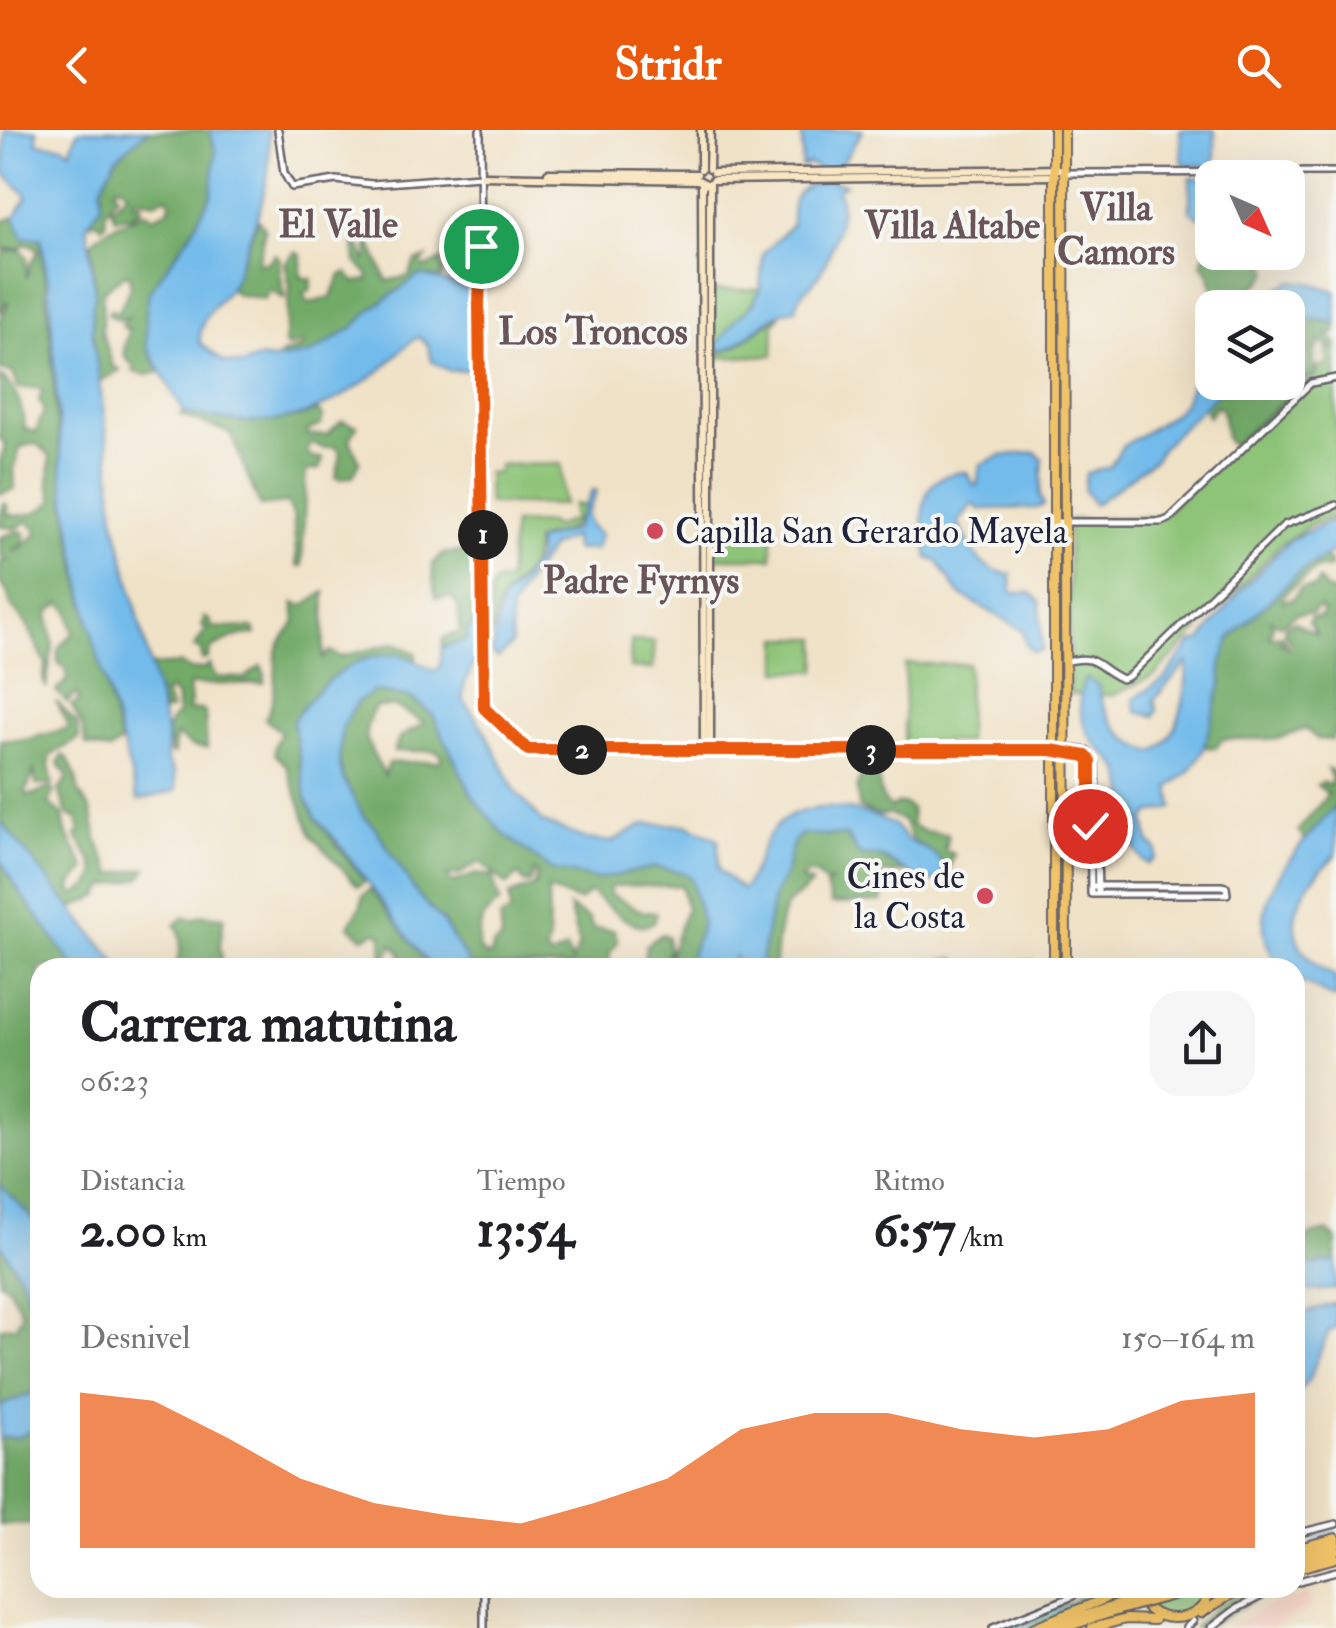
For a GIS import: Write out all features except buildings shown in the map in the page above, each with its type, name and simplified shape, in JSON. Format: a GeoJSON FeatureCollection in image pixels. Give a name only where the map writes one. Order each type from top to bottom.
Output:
{"type":"FeatureCollection","features":[{"type":"Feature","properties":{"kind":"main road"},"geometry":{"type":"LineString","coordinates":[[701,130],[705,177],[708,749],[1058,750]]}},
{"type":"Feature","properties":{"kind":"main road"},"geometry":{"type":"LineString","coordinates":[[705,177],[710,130]]}},
{"type":"Feature","properties":{"kind":"main road"},"geometry":{"type":"LineString","coordinates":[[1054,130],[1060,173]]}},
{"type":"Feature","properties":{"kind":"main road"},"geometry":{"type":"LineString","coordinates":[[1054,958],[1060,173],[1064,130]]}},
{"type":"Feature","properties":{"kind":"main road"},"geometry":{"type":"LineString","coordinates":[[481,176],[1060,173]]}},
{"type":"Feature","properties":{"kind":"main road"},"geometry":{"type":"LineString","coordinates":[[1060,522],[1064,662],[1058,750],[1066,958]]}},
{"type":"Feature","properties":{"kind":"main road"},"geometry":{"type":"LineString","coordinates":[[1305,1553],[1336,1547]]}},
{"type":"Feature","properties":{"kind":"main road"},"geometry":{"type":"LineString","coordinates":[[1305,1564],[1336,1547]]}},
{"type":"Feature","properties":{"kind":"main road"},"geometry":{"type":"LineString","coordinates":[[1032,1628],[1104,1598]]}},
{"type":"Feature","properties":{"kind":"main road"},"geometry":{"type":"LineString","coordinates":[[1141,1598],[1156,1623]]}},
{"type":"Feature","properties":{"kind":"main road"},"geometry":{"type":"LineString","coordinates":[[1047,1628],[1147,1598]]}},
{"type":"Feature","properties":{"kind":"main road"},"geometry":{"type":"LineString","coordinates":[[1063,1628],[1118,1607],[1156,1598]]}},
{"type":"Feature","properties":{"kind":"main road"},"geometry":{"type":"LineString","coordinates":[[1201,1614],[1209,1598]]}},
{"type":"Feature","properties":{"kind":"main road"},"geometry":{"type":"LineString","coordinates":[[1092,1628],[1126,1619],[1174,1626],[1190,1624],[1226,1598]]}},
{"type":"Feature","properties":{"kind":"street"},"geometry":{"type":"LineString","coordinates":[[278,130],[286,180],[292,188],[336,180],[372,184],[481,176]]}},
{"type":"Feature","properties":{"kind":"street"},"geometry":{"type":"LineString","coordinates":[[480,130],[484,708],[528,750],[708,749]]}},
{"type":"Feature","properties":{"kind":"street"},"geometry":{"type":"LineString","coordinates":[[1060,173],[1336,172]]}},
{"type":"Feature","properties":{"kind":"street"},"geometry":{"type":"LineString","coordinates":[[1060,522],[1168,519],[1311,382],[1336,378]]}},
{"type":"Feature","properties":{"kind":"street"},"geometry":{"type":"LineString","coordinates":[[1064,662],[1096,660],[1122,680],[1129,676],[1284,525],[1336,505]]}},
{"type":"Feature","properties":{"kind":"street"},"geometry":{"type":"LineString","coordinates":[[1058,750],[1084,750],[1094,756],[1094,890]]}},
{"type":"Feature","properties":{"kind":"street"},"geometry":{"type":"LineString","coordinates":[[1158,885],[1158,894]]}},
{"type":"Feature","properties":{"kind":"street"},"geometry":{"type":"LineString","coordinates":[[1170,885],[1221,886],[1228,892],[1158,894],[1094,890],[1170,885]]}},
{"type":"Feature","properties":{"kind":"street"},"geometry":{"type":"LineString","coordinates":[[1169,894],[1170,885]]}},
{"type":"Feature","properties":{"kind":"street"},"geometry":{"type":"LineString","coordinates":[[1305,1532],[1336,1524]]}},
{"type":"Feature","properties":{"kind":"street"},"geometry":{"type":"LineString","coordinates":[[1305,1579],[1336,1571]]}},
{"type":"Feature","properties":{"kind":"street"},"geometry":{"type":"LineString","coordinates":[[484,1598],[484,1628]]}},
{"type":"Feature","properties":{"kind":"street"},"geometry":{"type":"LineString","coordinates":[[993,1628],[1068,1598]]}},
{"type":"Feature","properties":{"kind":"street"},"geometry":{"type":"LineString","coordinates":[[1211,1628],[1257,1598]]}},
{"type":"Feature","properties":{"kind":"shaded area"},"geometry":{"type":"Polygon","coordinates":[[[1305,1595],[1312,1605],[1270,1628],[1227,1628],[1269,1605],[1305,1598],[1305,1595]]]}},
{"type":"Feature","properties":{"kind":"green space"},"geometry":{"type":"Polygon","coordinates":[[[210,130],[216,153],[211,195],[191,233],[147,347],[160,372],[133,372],[134,366],[124,353],[129,328],[122,325],[128,317],[118,320],[108,314],[111,309],[118,313],[130,287],[130,276],[125,274],[103,291],[102,332],[113,366],[120,370],[99,382],[93,336],[91,243],[117,225],[147,212],[153,217],[167,210],[171,203],[166,196],[155,202],[134,198],[133,203],[141,203],[141,212],[115,218],[111,209],[127,193],[117,185],[114,189],[118,194],[105,212],[106,222],[102,227],[98,221],[87,224],[102,204],[101,188],[116,158],[145,131],[210,130]]]}},
{"type":"Feature","properties":{"kind":"green space"},"geometry":{"type":"Polygon","coordinates":[[[15,217],[23,237],[40,237],[73,547],[121,743],[109,751],[86,745],[71,705],[77,703],[79,696],[76,694],[67,702],[56,691],[67,680],[65,666],[59,665],[58,651],[73,634],[69,611],[61,603],[48,613],[53,645],[46,688],[46,665],[0,583],[0,562],[8,560],[0,555],[0,537],[25,533],[24,544],[13,550],[16,551],[39,532],[28,521],[16,529],[0,526],[3,503],[9,515],[21,515],[39,511],[54,499],[49,486],[50,457],[34,444],[20,448],[14,470],[15,489],[0,494],[0,462],[5,445],[0,438],[0,376],[15,393],[25,429],[36,432],[44,410],[39,400],[42,391],[18,388],[13,373],[0,370],[0,321],[8,303],[0,313],[0,262],[5,251],[21,250],[27,257],[26,278],[38,252],[34,246],[25,244],[21,248],[0,249],[0,222],[15,217]]]}},
{"type":"Feature","properties":{"kind":"green space"},"geometry":{"type":"Polygon","coordinates":[[[258,219],[265,229],[258,264],[268,262],[275,254],[280,259],[284,299],[271,290],[264,299],[236,294],[230,288],[258,219]]]}},
{"type":"Feature","properties":{"kind":"green space"},"geometry":{"type":"Polygon","coordinates":[[[357,241],[366,260],[367,243],[371,244],[387,281],[409,276],[415,261],[426,258],[421,264],[426,268],[441,260],[443,275],[440,279],[420,275],[354,327],[309,355],[278,359],[304,347],[302,343],[288,347],[284,344],[290,287],[285,263],[295,252],[301,255],[301,277],[312,279],[310,291],[303,294],[309,303],[330,298],[341,275],[347,273],[355,282],[368,280],[369,275],[356,262],[357,241]]]}},
{"type":"Feature","properties":{"kind":"green space"},"geometry":{"type":"Polygon","coordinates":[[[1207,270],[1270,270],[1250,290],[1213,290],[1207,270]]]}},
{"type":"Feature","properties":{"kind":"green space"},"geometry":{"type":"Polygon","coordinates":[[[760,289],[717,345],[723,352],[737,346],[780,315],[774,324],[773,355],[714,358],[720,352],[712,352],[711,291],[760,289]]]}},
{"type":"Feature","properties":{"kind":"green space"},"geometry":{"type":"Polygon","coordinates":[[[1305,319],[1336,324],[1336,334],[1326,336],[1336,342],[1336,350],[1320,342],[1313,355],[1316,374],[1305,380],[1305,319]]]}},
{"type":"Feature","properties":{"kind":"green space"},"geometry":{"type":"Polygon","coordinates":[[[1336,348],[1336,516],[1310,525],[1279,546],[1155,675],[1114,695],[1070,694],[1068,520],[1162,516],[1286,400],[1305,400],[1305,382],[1318,375],[1317,367],[1329,366],[1327,349],[1336,348]]]}},
{"type":"Feature","properties":{"kind":"green space"},"geometry":{"type":"Polygon","coordinates":[[[1208,400],[1283,400],[1232,446],[1226,439],[1222,410],[1216,406],[1208,417],[1204,404],[1208,400]]]}},
{"type":"Feature","properties":{"kind":"green space"},"geometry":{"type":"Polygon","coordinates":[[[317,410],[323,416],[321,425],[307,431],[308,435],[327,435],[342,421],[357,426],[350,440],[360,462],[353,476],[339,479],[336,477],[341,454],[335,446],[324,448],[312,443],[307,452],[311,457],[323,458],[320,469],[306,471],[302,566],[297,566],[293,514],[287,503],[260,506],[230,433],[180,415],[184,412],[233,420],[270,420],[317,410]]]}},
{"type":"Feature","properties":{"kind":"green space"},"geometry":{"type":"Polygon","coordinates":[[[561,464],[564,505],[488,504],[487,473],[498,473],[499,465],[561,464]]]}},
{"type":"Feature","properties":{"kind":"green space"},"geometry":{"type":"Polygon","coordinates":[[[573,504],[585,506],[569,529],[535,541],[529,567],[500,601],[491,636],[491,589],[496,582],[508,581],[513,524],[549,523],[553,527],[573,520],[573,504]]]}},
{"type":"Feature","properties":{"kind":"green space"},"geometry":{"type":"Polygon","coordinates":[[[712,526],[772,526],[772,558],[712,558],[712,526]]]}},
{"type":"Feature","properties":{"kind":"green space"},"geometry":{"type":"Polygon","coordinates":[[[1058,527],[1061,528],[1062,744],[1057,744],[1058,527]]]}},
{"type":"Feature","properties":{"kind":"green space"},"geometry":{"type":"Polygon","coordinates":[[[476,550],[480,555],[478,625],[468,628],[467,640],[442,648],[443,638],[460,632],[458,606],[452,597],[435,598],[432,564],[442,554],[476,550]]]}},
{"type":"Feature","properties":{"kind":"green space"},"geometry":{"type":"Polygon","coordinates":[[[1323,556],[1331,564],[1329,569],[1317,568],[1283,595],[1283,601],[1292,599],[1301,588],[1314,588],[1319,580],[1327,590],[1336,593],[1336,728],[1332,740],[1317,739],[1306,729],[1277,739],[1222,739],[1216,748],[1204,747],[1222,681],[1221,664],[1231,637],[1301,571],[1323,556]],[[1319,607],[1313,613],[1296,614],[1280,625],[1270,620],[1273,626],[1269,637],[1281,635],[1286,643],[1281,643],[1288,648],[1291,643],[1284,633],[1285,626],[1294,622],[1318,635],[1308,622],[1311,617],[1321,618],[1323,612],[1319,607]]]}},
{"type":"Feature","properties":{"kind":"green space"},"geometry":{"type":"Polygon","coordinates":[[[325,592],[323,658],[330,651],[340,657],[394,643],[416,653],[416,664],[399,657],[381,656],[347,668],[317,692],[293,720],[306,798],[316,818],[365,881],[358,886],[312,836],[286,765],[275,754],[281,732],[265,719],[273,696],[277,652],[296,622],[294,603],[304,606],[325,592]]]}},
{"type":"Feature","properties":{"kind":"green space"},"geometry":{"type":"Polygon","coordinates":[[[204,617],[211,621],[211,627],[254,628],[256,634],[235,637],[210,649],[208,658],[202,660],[201,649],[194,648],[206,630],[202,626],[204,617]]]}},
{"type":"Feature","properties":{"kind":"green space"},"geometry":{"type":"Polygon","coordinates":[[[779,638],[818,638],[817,671],[779,671],[779,638]]]}},
{"type":"Feature","properties":{"kind":"green space"},"geometry":{"type":"Polygon","coordinates":[[[631,641],[655,642],[653,669],[630,668],[631,641]]]}},
{"type":"Feature","properties":{"kind":"green space"},"geometry":{"type":"Polygon","coordinates":[[[180,664],[192,670],[209,664],[216,677],[245,678],[261,666],[265,675],[264,683],[189,685],[191,703],[187,710],[205,713],[207,748],[192,746],[175,735],[174,754],[167,729],[177,716],[177,698],[171,691],[164,693],[171,709],[164,712],[148,666],[180,664]]]}},
{"type":"Feature","properties":{"kind":"green space"},"geometry":{"type":"Polygon","coordinates":[[[905,664],[968,664],[967,742],[904,742],[905,664]]]}},
{"type":"Feature","properties":{"kind":"green space"},"geometry":{"type":"Polygon","coordinates":[[[375,691],[411,698],[433,715],[473,797],[503,833],[551,869],[598,879],[655,867],[683,872],[691,878],[702,924],[690,958],[668,958],[686,909],[681,885],[628,885],[610,887],[610,894],[642,911],[656,913],[655,921],[647,925],[630,922],[590,892],[579,901],[548,890],[546,953],[551,957],[566,949],[570,958],[465,958],[363,816],[339,763],[342,727],[358,701],[375,691]],[[394,706],[375,707],[366,736],[384,775],[388,763],[440,761],[442,755],[435,751],[394,751],[399,738],[424,723],[394,706]],[[480,862],[458,875],[447,876],[452,883],[476,874],[492,876],[500,902],[480,928],[480,950],[486,956],[502,939],[500,918],[511,912],[509,895],[535,886],[537,873],[534,871],[530,883],[524,883],[519,874],[507,885],[480,862]]]}},
{"type":"Feature","properties":{"kind":"green space"},"geometry":{"type":"Polygon","coordinates":[[[56,701],[77,724],[79,739],[51,755],[53,785],[36,785],[34,771],[26,792],[28,796],[51,788],[54,792],[49,804],[63,815],[66,832],[86,869],[72,884],[71,891],[76,894],[87,888],[95,874],[76,835],[80,832],[77,819],[67,814],[59,790],[68,778],[58,763],[63,755],[91,810],[98,843],[113,874],[147,868],[140,878],[104,887],[100,896],[70,909],[0,821],[0,740],[25,740],[69,728],[56,701]]]}},
{"type":"Feature","properties":{"kind":"green space"},"geometry":{"type":"Polygon","coordinates":[[[1062,757],[1063,956],[1059,956],[1058,758],[1062,757]]]}},
{"type":"Feature","properties":{"kind":"green space"},"geometry":{"type":"Polygon","coordinates":[[[865,765],[876,766],[881,795],[887,805],[892,808],[905,804],[911,809],[912,825],[923,831],[948,834],[945,851],[954,854],[949,869],[951,880],[934,854],[913,842],[904,822],[889,814],[880,816],[859,808],[857,787],[865,765]]]}},
{"type":"Feature","properties":{"kind":"green space"},"geometry":{"type":"Polygon","coordinates":[[[1327,769],[1332,770],[1336,779],[1336,806],[1305,840],[1298,831],[1328,794],[1317,785],[1323,782],[1329,786],[1332,778],[1327,769]]]}},
{"type":"Feature","properties":{"kind":"green space"},"geometry":{"type":"Polygon","coordinates":[[[801,834],[847,836],[860,856],[880,857],[906,872],[867,871],[885,881],[881,902],[831,904],[826,886],[830,882],[807,874],[801,880],[812,883],[788,904],[782,917],[776,958],[762,958],[773,896],[784,876],[793,843],[801,834]]]}},
{"type":"Feature","properties":{"kind":"green space"},"geometry":{"type":"Polygon","coordinates":[[[0,860],[68,958],[30,958],[30,1216],[0,1185],[0,860]]]}},
{"type":"Feature","properties":{"kind":"green space"},"geometry":{"type":"Polygon","coordinates":[[[371,889],[423,958],[400,958],[402,955],[393,944],[387,958],[383,958],[382,934],[376,932],[364,938],[349,926],[363,895],[371,889]]]}},
{"type":"Feature","properties":{"kind":"green space"},"geometry":{"type":"Polygon","coordinates":[[[569,907],[589,919],[593,928],[614,930],[618,942],[610,958],[574,958],[579,945],[569,907]]]}},
{"type":"Feature","properties":{"kind":"green space"},"geometry":{"type":"Polygon","coordinates":[[[202,915],[224,917],[222,958],[178,958],[181,940],[175,925],[184,917],[202,915]]]}},
{"type":"Feature","properties":{"kind":"green space"},"geometry":{"type":"Polygon","coordinates":[[[662,934],[667,936],[669,951],[665,958],[644,958],[646,945],[662,934]]]}},
{"type":"Feature","properties":{"kind":"green space"},"geometry":{"type":"Polygon","coordinates":[[[1327,1231],[1336,1239],[1336,1261],[1305,1264],[1305,1236],[1327,1231]]]}},
{"type":"Feature","properties":{"kind":"green space"},"geometry":{"type":"Polygon","coordinates":[[[0,1243],[30,1300],[30,1394],[0,1406],[0,1327],[16,1326],[22,1313],[8,1286],[0,1282],[0,1243]]]}},
{"type":"Feature","properties":{"kind":"green space"},"geometry":{"type":"Polygon","coordinates":[[[30,1432],[30,1524],[0,1525],[0,1438],[30,1432]]]}},
{"type":"Feature","properties":{"kind":"green space"},"geometry":{"type":"Polygon","coordinates":[[[1077,1598],[1098,1598],[1062,1616],[1004,1628],[1077,1598]]]}},
{"type":"Feature","properties":{"kind":"green space"},"geometry":{"type":"Polygon","coordinates":[[[1145,1598],[1204,1598],[1194,1616],[1174,1623],[1160,1620],[1145,1598]]]}},
{"type":"Feature","properties":{"kind":"green space"},"geometry":{"type":"Polygon","coordinates":[[[1232,1598],[1254,1598],[1213,1623],[1194,1628],[1213,1609],[1232,1598]]]}},
{"type":"Feature","properties":{"kind":"water"},"geometry":{"type":"Polygon","coordinates":[[[5,130],[37,130],[37,143],[64,146],[70,151],[78,130],[148,130],[116,158],[101,188],[102,204],[87,225],[95,295],[93,336],[114,517],[167,735],[167,761],[174,772],[176,791],[138,800],[92,634],[63,481],[49,288],[41,238],[23,238],[15,217],[27,196],[4,173],[5,130]]]}},
{"type":"Feature","properties":{"kind":"water"},"geometry":{"type":"Polygon","coordinates":[[[210,130],[268,130],[269,165],[259,213],[234,279],[205,320],[200,343],[224,362],[243,365],[259,358],[309,355],[354,327],[420,275],[468,288],[476,320],[475,369],[450,371],[432,361],[428,345],[419,337],[353,390],[308,413],[263,422],[184,412],[147,347],[146,313],[149,292],[191,233],[211,195],[216,153],[210,130]]]}},
{"type":"Feature","properties":{"kind":"water"},"geometry":{"type":"Polygon","coordinates":[[[802,130],[863,130],[843,162],[832,171],[832,181],[845,184],[837,190],[839,220],[832,246],[815,281],[801,294],[796,309],[776,315],[722,351],[717,345],[737,318],[752,306],[760,289],[763,254],[792,224],[797,195],[821,180],[820,169],[809,164],[802,167],[802,130]]]}},
{"type":"Feature","properties":{"kind":"water"},"geometry":{"type":"Polygon","coordinates":[[[1180,130],[1215,130],[1215,160],[1195,160],[1195,166],[1182,161],[1180,130]]]}},
{"type":"Feature","properties":{"kind":"water"},"geometry":{"type":"Polygon","coordinates":[[[1190,178],[1195,178],[1195,214],[1190,211],[1190,178]]]}},
{"type":"Feature","properties":{"kind":"water"},"geometry":{"type":"Polygon","coordinates":[[[1292,281],[1336,291],[1336,324],[1305,319],[1305,290],[1275,290],[1292,281]]]}},
{"type":"Feature","properties":{"kind":"water"},"geometry":{"type":"Polygon","coordinates":[[[1195,377],[1195,400],[1211,400],[1163,446],[1155,459],[1094,505],[1084,490],[1086,473],[1110,467],[1122,447],[1183,404],[1195,377]]]}},
{"type":"Feature","properties":{"kind":"water"},"geometry":{"type":"Polygon","coordinates":[[[1035,452],[1043,460],[1040,495],[1044,505],[979,509],[973,504],[958,522],[983,563],[1011,574],[1012,593],[1031,593],[1040,602],[1042,650],[1033,652],[1026,645],[1023,630],[959,594],[937,561],[928,558],[923,514],[929,490],[949,474],[967,472],[973,485],[977,485],[980,465],[1000,456],[1035,452]]]}},
{"type":"Feature","properties":{"kind":"water"},"geometry":{"type":"Polygon","coordinates":[[[592,490],[597,491],[586,516],[600,534],[596,549],[575,550],[573,537],[551,547],[510,612],[512,644],[498,658],[492,653],[502,600],[537,558],[537,541],[574,530],[592,490]]]}},
{"type":"Feature","properties":{"kind":"water"},"geometry":{"type":"Polygon","coordinates":[[[1336,519],[1336,550],[1301,571],[1231,637],[1221,664],[1222,681],[1203,751],[1190,771],[1170,787],[1173,808],[1152,813],[1145,819],[1149,842],[1157,850],[1156,858],[1148,864],[1134,847],[1121,771],[1094,742],[1085,725],[1080,697],[1085,678],[1098,685],[1104,707],[1125,736],[1154,752],[1171,736],[1176,724],[1184,699],[1187,662],[1154,700],[1154,716],[1137,712],[1134,699],[1164,679],[1192,642],[1201,640],[1239,592],[1291,539],[1336,519]]]}},
{"type":"Feature","properties":{"kind":"water"},"geometry":{"type":"Polygon","coordinates":[[[478,625],[475,662],[465,682],[463,699],[485,731],[515,791],[544,823],[587,839],[612,842],[644,824],[688,825],[718,839],[719,870],[742,890],[767,838],[780,823],[806,810],[836,808],[892,824],[906,838],[937,857],[946,875],[937,880],[920,879],[886,859],[860,856],[847,836],[801,834],[793,843],[784,876],[773,896],[762,958],[690,958],[702,924],[691,878],[683,872],[655,867],[598,879],[551,870],[503,833],[473,797],[433,715],[411,698],[375,691],[358,701],[342,727],[339,763],[363,816],[374,826],[416,893],[443,922],[465,958],[423,958],[316,818],[306,797],[293,720],[325,684],[366,659],[399,655],[436,671],[442,648],[467,640],[468,628],[478,625]]]}},
{"type":"Feature","properties":{"kind":"water"},"geometry":{"type":"Polygon","coordinates":[[[1336,806],[1336,855],[1308,886],[1295,919],[1303,950],[1336,977],[1336,999],[1305,984],[1305,958],[1275,958],[1268,946],[1264,924],[1267,902],[1289,860],[1336,806]]]}},
{"type":"Feature","properties":{"kind":"water"},"geometry":{"type":"Polygon","coordinates":[[[0,821],[113,958],[68,958],[0,860],[0,821]]]}},
{"type":"Feature","properties":{"kind":"water"},"geometry":{"type":"Polygon","coordinates":[[[0,1185],[30,1216],[30,1300],[24,1283],[0,1243],[0,1185]]]}},
{"type":"Feature","properties":{"kind":"water"},"geometry":{"type":"Polygon","coordinates":[[[1336,1261],[1336,1289],[1305,1289],[1305,1264],[1336,1261]]]}},
{"type":"Feature","properties":{"kind":"water"},"geometry":{"type":"Polygon","coordinates":[[[1336,1303],[1336,1329],[1329,1331],[1305,1384],[1305,1312],[1336,1303]]]}},
{"type":"Feature","properties":{"kind":"water"},"geometry":{"type":"Polygon","coordinates":[[[30,1394],[30,1432],[0,1438],[0,1406],[30,1394]]]}},
{"type":"Feature","properties":{"kind":"waterway"},"geometry":{"type":"LineString","coordinates":[[1305,1540],[1336,1531]]}},
{"type":"Feature","properties":{"kind":"waterway"},"geometry":{"type":"LineString","coordinates":[[1014,1628],[1086,1598]]}},
{"type":"Feature","properties":{"kind":"place","name":"Capilla San Gerardo Mayela"},"geometry":{"type":"Point","coordinates":[655,531]}},
{"type":"Feature","properties":{"kind":"place","name":"Cines de la Costa"},"geometry":{"type":"Point","coordinates":[985,896]}},
{"type":"Feature","properties":{"kind":"district","name":"El Valle"},"geometry":{"type":"Point","coordinates":[338,224]}},
{"type":"Feature","properties":{"kind":"district","name":"Villa Altabe"},"geometry":{"type":"Point","coordinates":[952,225]}},
{"type":"Feature","properties":{"kind":"district","name":"Villa Camors"},"geometry":{"type":"Point","coordinates":[1116,228]}},
{"type":"Feature","properties":{"kind":"district","name":"Los Troncos"},"geometry":{"type":"Point","coordinates":[593,331]}},
{"type":"Feature","properties":{"kind":"district","name":"Padre Fyrnys"},"geometry":{"type":"Point","coordinates":[641,580]}},
{"type":"Feature","properties":{"kind":"route"},"geometry":{"type":"LineString","coordinates":[[481,246],[484,708],[506,732],[528,750],[1051,750],[1086,756],[1090,761],[1090,826]]}}]}
